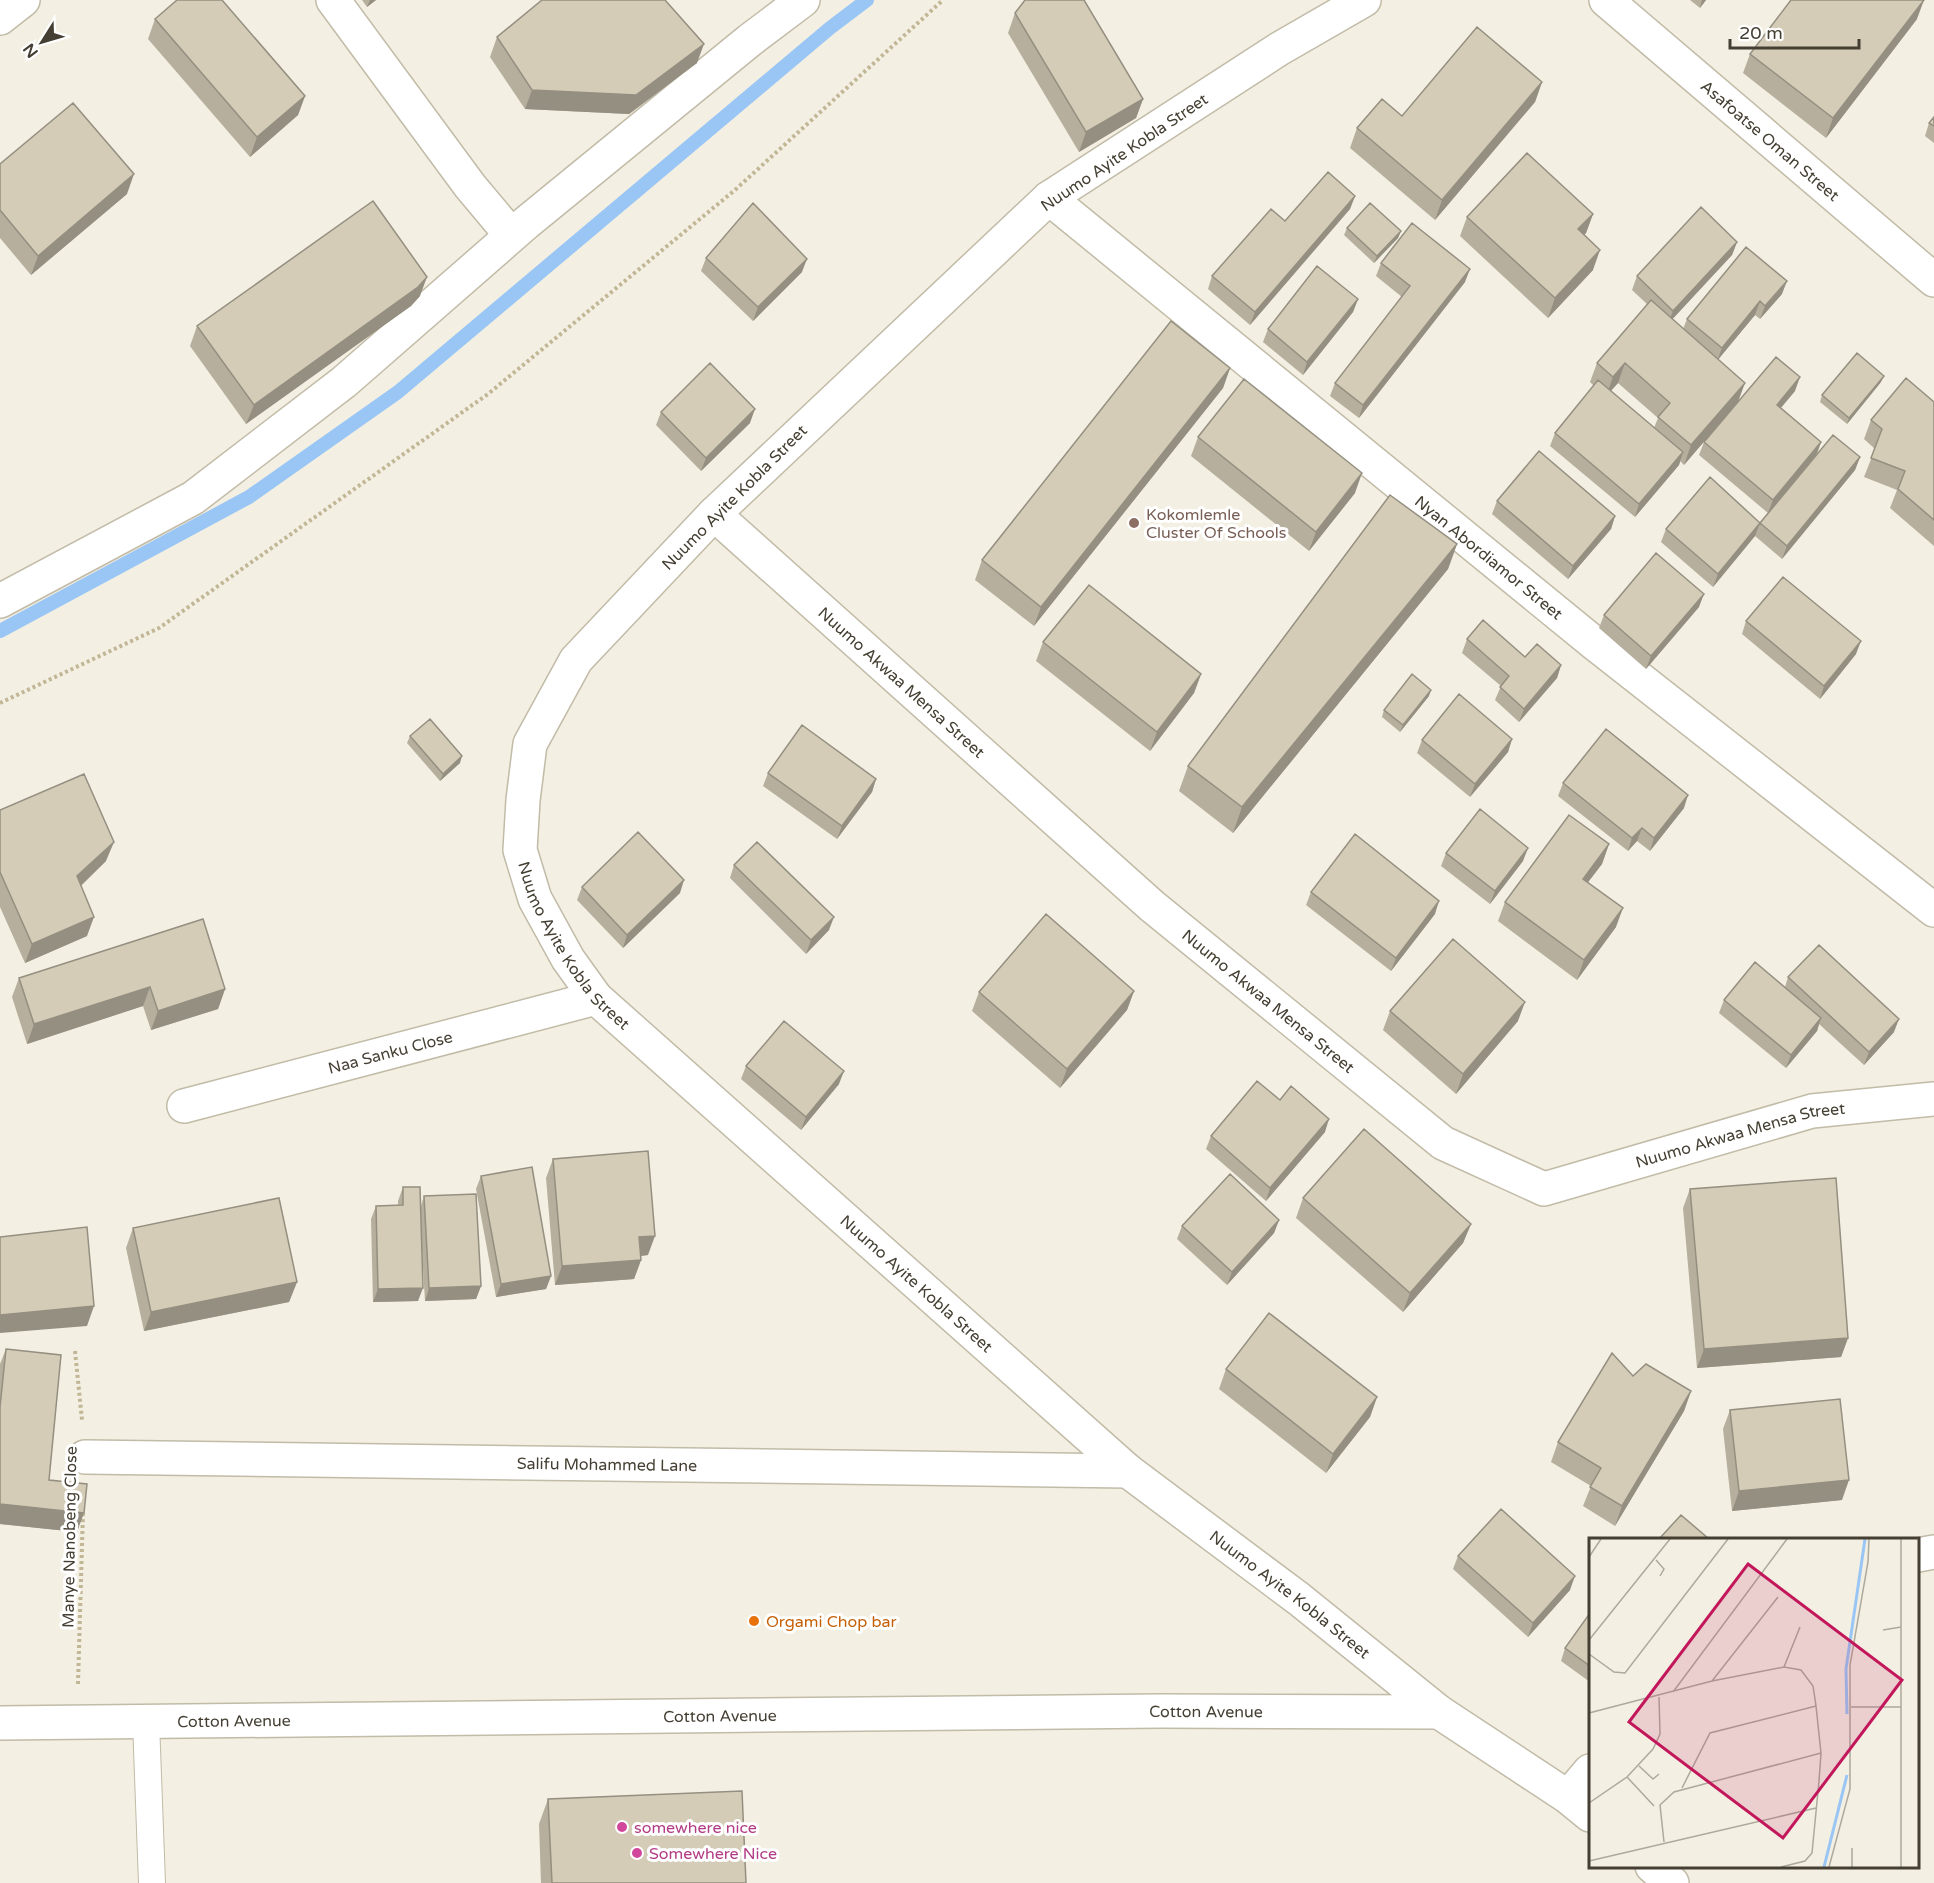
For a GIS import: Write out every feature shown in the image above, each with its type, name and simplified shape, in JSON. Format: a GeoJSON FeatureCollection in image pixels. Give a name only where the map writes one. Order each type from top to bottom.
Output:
{"type":"FeatureCollection","features":[{"type":"Feature","properties":{"kind":"street"},"geometry":{"type":"LineString","coordinates":[[0,18],[23,0]]}},
{"type":"Feature","properties":{"kind":"street"},"geometry":{"type":"LineString","coordinates":[[333,0],[470,186],[511,235]]}},
{"type":"Feature","properties":{"kind":"street"},"geometry":{"type":"LineString","coordinates":[[0,601],[193,498],[344,382],[511,235],[802,0]]}},
{"type":"Feature","properties":{"kind":"street","name":"Nuumo Ayite Kobla Street"},"geometry":{"type":"LineString","coordinates":[[1364,0],[1279,48],[1049,198],[714,514],[576,660],[530,744],[520,850],[535,899],[567,959],[596,998],[1128,1471],[1299,1599],[1439,1712],[1579,1806]]}},
{"type":"Feature","properties":{"kind":"street","name":"Asafoatse Oman Street"},"geometry":{"type":"LineString","coordinates":[[1606,0],[1934,280]]}},
{"type":"Feature","properties":{"kind":"street","name":"Nyan Abordiamor Street"},"geometry":{"type":"LineString","coordinates":[[1049,198],[1594,643],[1934,910]]}},
{"type":"Feature","properties":{"kind":"street","name":"Nuumo Akwaa Mensa Street"},"geometry":{"type":"LineString","coordinates":[[714,514],[1152,906],[1443,1143],[1544,1189],[1812,1111],[1934,1099]]}},
{"type":"Feature","properties":{"kind":"street","name":"Naa Sanku Close"},"geometry":{"type":"LineString","coordinates":[[184,1106],[596,998]]}},
{"type":"Feature","properties":{"kind":"street","name":"Salifu Mohammed Lane"},"geometry":{"type":"LineString","coordinates":[[85,1457],[1128,1471]]}},
{"type":"Feature","properties":{"kind":"street"},"geometry":{"type":"LineString","coordinates":[[1919,1555],[1934,1552]]}},
{"type":"Feature","properties":{"kind":"street","name":"Cotton Avenue"},"geometry":{"type":"LineString","coordinates":[[0,1724],[1149,1711],[1439,1712]]}},
{"type":"Feature","properties":{"kind":"street"},"geometry":{"type":"LineString","coordinates":[[1579,1806],[1589,1774]]}},
{"type":"Feature","properties":{"kind":"street"},"geometry":{"type":"LineString","coordinates":[[1654,1868],[1672,1883]]}},
{"type":"Feature","properties":{"kind":"lane"},"geometry":{"type":"LineString","coordinates":[[146,1722],[152,1883]]}},
{"type":"Feature","properties":{"kind":"path"},"geometry":{"type":"LineString","coordinates":[[0,703],[159,628],[488,394],[735,190],[943,0]]}},
{"type":"Feature","properties":{"kind":"path","name":"Manye Nanobeng Close"},"geometry":{"type":"LineString","coordinates":[[75,1351],[85,1457],[76,1724]]}},
{"type":"Feature","properties":{"kind":"building"},"geometry":{"type":"Polygon","coordinates":[[[177,0],[222,0],[305,96],[257,137],[155,19],[177,0]]]}},
{"type":"Feature","properties":{"kind":"building"},"geometry":{"type":"Polygon","coordinates":[[[542,0],[665,0],[704,44],[636,95],[532,90],[497,37],[542,0]]]}},
{"type":"Feature","properties":{"kind":"building"},"geometry":{"type":"Polygon","coordinates":[[[1025,0],[1084,0],[1143,99],[1086,132],[1015,13],[1025,0]]]}},
{"type":"Feature","properties":{"kind":"building"},"geometry":{"type":"Polygon","coordinates":[[[1791,0],[1924,0],[1833,118],[1750,54],[1791,0]]]}},
{"type":"Feature","properties":{"kind":"building"},"geometry":{"type":"Polygon","coordinates":[[[1477,27],[1542,82],[1442,200],[1357,128],[1382,99],[1402,116],[1477,27]]]}},
{"type":"Feature","properties":{"kind":"building"},"geometry":{"type":"Polygon","coordinates":[[[73,103],[134,174],[38,256],[0,210],[0,164],[73,103]]]}},
{"type":"Feature","properties":{"kind":"building"},"geometry":{"type":"Polygon","coordinates":[[[1527,153],[1593,214],[1578,229],[1600,250],[1555,298],[1467,217],[1527,153]]]}},
{"type":"Feature","properties":{"kind":"building"},"geometry":{"type":"Polygon","coordinates":[[[1328,172],[1355,196],[1255,312],[1212,276],[1271,209],[1285,221],[1328,172]]]}},
{"type":"Feature","properties":{"kind":"building"},"geometry":{"type":"Polygon","coordinates":[[[373,201],[427,277],[418,287],[254,405],[197,326],[373,201]]]}},
{"type":"Feature","properties":{"kind":"building"},"geometry":{"type":"Polygon","coordinates":[[[753,203],[807,259],[758,307],[706,258],[753,203]]]}},
{"type":"Feature","properties":{"kind":"building"},"geometry":{"type":"Polygon","coordinates":[[[1370,203],[1401,231],[1377,256],[1347,228],[1370,203]]]}},
{"type":"Feature","properties":{"kind":"building"},"geometry":{"type":"Polygon","coordinates":[[[1701,207],[1737,242],[1673,311],[1637,276],[1701,207]]]}},
{"type":"Feature","properties":{"kind":"building"},"geometry":{"type":"Polygon","coordinates":[[[1412,223],[1470,269],[1363,405],[1335,383],[1410,286],[1381,263],[1412,223]]]}},
{"type":"Feature","properties":{"kind":"building"},"geometry":{"type":"Polygon","coordinates":[[[1746,247],[1787,281],[1765,306],[1760,301],[1722,348],[1687,319],[1746,247]]]}},
{"type":"Feature","properties":{"kind":"building"},"geometry":{"type":"Polygon","coordinates":[[[1317,266],[1358,299],[1307,362],[1268,329],[1317,266]]]}},
{"type":"Feature","properties":{"kind":"building"},"geometry":{"type":"Polygon","coordinates":[[[1651,300],[1745,383],[1691,445],[1658,417],[1670,403],[1625,363],[1613,377],[1597,363],[1651,300]]]}},
{"type":"Feature","properties":{"kind":"building"},"geometry":{"type":"Polygon","coordinates":[[[1171,321],[1230,368],[1041,607],[982,560],[1171,321]]]}},
{"type":"Feature","properties":{"kind":"building"},"geometry":{"type":"Polygon","coordinates":[[[1857,353],[1884,376],[1849,418],[1822,395],[1857,353]]]}},
{"type":"Feature","properties":{"kind":"building"},"geometry":{"type":"Polygon","coordinates":[[[1776,357],[1800,377],[1777,405],[1821,442],[1773,500],[1704,442],[1776,357]]]}},
{"type":"Feature","properties":{"kind":"building"},"geometry":{"type":"Polygon","coordinates":[[[710,363],[755,409],[706,458],[661,412],[710,363]]]}},
{"type":"Feature","properties":{"kind":"building"},"geometry":{"type":"Polygon","coordinates":[[[1906,378],[1934,402],[1934,520],[1898,489],[1905,471],[1871,458],[1882,429],[1871,420],[1906,378]]]}},
{"type":"Feature","properties":{"kind":"building"},"geometry":{"type":"Polygon","coordinates":[[[1244,379],[1362,473],[1316,532],[1198,437],[1244,379]]]}},
{"type":"Feature","properties":{"kind":"building"},"geometry":{"type":"Polygon","coordinates":[[[1598,380],[1683,452],[1639,504],[1555,433],[1598,380]]]}},
{"type":"Feature","properties":{"kind":"building"},"geometry":{"type":"Polygon","coordinates":[[[1833,435],[1860,457],[1787,546],[1760,523],[1833,435]]]}},
{"type":"Feature","properties":{"kind":"building"},"geometry":{"type":"Polygon","coordinates":[[[1539,451],[1615,516],[1573,566],[1497,501],[1539,451]]]}},
{"type":"Feature","properties":{"kind":"building"},"geometry":{"type":"Polygon","coordinates":[[[1710,477],[1760,523],[1718,574],[1666,529],[1710,477]]]}},
{"type":"Feature","properties":{"kind":"building"},"geometry":{"type":"Polygon","coordinates":[[[1390,495],[1457,544],[1242,807],[1188,766],[1390,495]]]}},
{"type":"Feature","properties":{"kind":"building"},"geometry":{"type":"Polygon","coordinates":[[[1656,553],[1704,594],[1651,656],[1604,615],[1656,553]]]}},
{"type":"Feature","properties":{"kind":"building"},"geometry":{"type":"Polygon","coordinates":[[[1783,577],[1861,641],[1824,686],[1746,621],[1783,577]]]}},
{"type":"Feature","properties":{"kind":"building"},"geometry":{"type":"Polygon","coordinates":[[[1089,585],[1201,674],[1157,732],[1043,642],[1089,585]]]}},
{"type":"Feature","properties":{"kind":"building"},"geometry":{"type":"Polygon","coordinates":[[[1483,620],[1525,657],[1537,644],[1561,665],[1524,709],[1500,687],[1509,676],[1467,639],[1483,620]]]}},
{"type":"Feature","properties":{"kind":"building"},"geometry":{"type":"Polygon","coordinates":[[[1412,674],[1431,690],[1403,725],[1384,710],[1412,674]]]}},
{"type":"Feature","properties":{"kind":"building"},"geometry":{"type":"Polygon","coordinates":[[[1459,694],[1512,739],[1475,784],[1422,740],[1459,694]]]}},
{"type":"Feature","properties":{"kind":"building"},"geometry":{"type":"Polygon","coordinates":[[[430,719],[462,756],[443,774],[410,736],[430,719]]]}},
{"type":"Feature","properties":{"kind":"building"},"geometry":{"type":"Polygon","coordinates":[[[802,725],[876,779],[842,826],[768,773],[802,725]]]}},
{"type":"Feature","properties":{"kind":"building"},"geometry":{"type":"Polygon","coordinates":[[[1606,729],[1688,795],[1654,838],[1642,828],[1632,838],[1563,783],[1606,729]]]}},
{"type":"Feature","properties":{"kind":"building"},"geometry":{"type":"Polygon","coordinates":[[[84,774],[114,842],[77,876],[94,917],[32,944],[0,872],[0,810],[84,774]]]}},
{"type":"Feature","properties":{"kind":"building"},"geometry":{"type":"Polygon","coordinates":[[[1480,809],[1528,848],[1495,891],[1446,853],[1480,809]]]}},
{"type":"Feature","properties":{"kind":"building"},"geometry":{"type":"Polygon","coordinates":[[[1569,815],[1609,844],[1583,879],[1623,908],[1584,960],[1505,902],[1569,815]]]}},
{"type":"Feature","properties":{"kind":"building"},"geometry":{"type":"Polygon","coordinates":[[[638,832],[684,880],[627,935],[582,887],[638,832]]]}},
{"type":"Feature","properties":{"kind":"building"},"geometry":{"type":"Polygon","coordinates":[[[1355,834],[1439,901],[1396,958],[1311,892],[1355,834]]]}},
{"type":"Feature","properties":{"kind":"building"},"geometry":{"type":"Polygon","coordinates":[[[757,842],[834,917],[811,940],[734,865],[757,842]]]}},
{"type":"Feature","properties":{"kind":"building"},"geometry":{"type":"Polygon","coordinates":[[[1046,914],[1134,991],[1067,1069],[979,992],[1046,914]]]}},
{"type":"Feature","properties":{"kind":"building"},"geometry":{"type":"Polygon","coordinates":[[[203,919],[225,989],[158,1011],[150,987],[34,1024],[19,978],[203,919]]]}},
{"type":"Feature","properties":{"kind":"building"},"geometry":{"type":"Polygon","coordinates":[[[1453,939],[1525,1002],[1463,1074],[1390,1011],[1453,939]]]}},
{"type":"Feature","properties":{"kind":"building"},"geometry":{"type":"Polygon","coordinates":[[[1819,945],[1899,1019],[1869,1052],[1788,977],[1819,945]]]}},
{"type":"Feature","properties":{"kind":"building"},"geometry":{"type":"Polygon","coordinates":[[[1755,962],[1821,1018],[1791,1055],[1724,1000],[1755,962]]]}},
{"type":"Feature","properties":{"kind":"building"},"geometry":{"type":"Polygon","coordinates":[[[784,1021],[844,1071],[806,1117],[746,1066],[784,1021]]]}},
{"type":"Feature","properties":{"kind":"building"},"geometry":{"type":"Polygon","coordinates":[[[1257,1081],[1280,1100],[1291,1086],[1329,1119],[1270,1188],[1211,1136],[1257,1081]]]}},
{"type":"Feature","properties":{"kind":"building"},"geometry":{"type":"Polygon","coordinates":[[[1364,1129],[1471,1224],[1410,1293],[1303,1198],[1364,1129]]]}},
{"type":"Feature","properties":{"kind":"building"},"geometry":{"type":"Polygon","coordinates":[[[648,1151],[655,1236],[639,1237],[641,1260],[562,1266],[553,1159],[648,1151]]]}},
{"type":"Feature","properties":{"kind":"building"},"geometry":{"type":"Polygon","coordinates":[[[532,1167],[551,1276],[501,1284],[481,1176],[532,1167]]]}},
{"type":"Feature","properties":{"kind":"building"},"geometry":{"type":"Polygon","coordinates":[[[1230,1174],[1279,1220],[1232,1272],[1182,1226],[1230,1174]]]}},
{"type":"Feature","properties":{"kind":"building"},"geometry":{"type":"Polygon","coordinates":[[[1836,1178],[1848,1338],[1704,1349],[1690,1189],[1836,1178]]]}},
{"type":"Feature","properties":{"kind":"building"},"geometry":{"type":"Polygon","coordinates":[[[403,1187],[420,1187],[423,1288],[378,1289],[376,1206],[403,1205],[403,1187]]]}},
{"type":"Feature","properties":{"kind":"building"},"geometry":{"type":"Polygon","coordinates":[[[476,1194],[481,1286],[429,1288],[424,1196],[476,1194]]]}},
{"type":"Feature","properties":{"kind":"building"},"geometry":{"type":"Polygon","coordinates":[[[279,1198],[297,1282],[151,1312],[133,1228],[279,1198]]]}},
{"type":"Feature","properties":{"kind":"building"},"geometry":{"type":"Polygon","coordinates":[[[87,1227],[94,1306],[0,1315],[0,1237],[87,1227]]]}},
{"type":"Feature","properties":{"kind":"building"},"geometry":{"type":"Polygon","coordinates":[[[1269,1313],[1377,1397],[1333,1454],[1226,1369],[1269,1313]]]}},
{"type":"Feature","properties":{"kind":"building"},"geometry":{"type":"Polygon","coordinates":[[[6,1349],[61,1355],[49,1480],[87,1484],[84,1513],[0,1504],[0,1407],[6,1349]]]}},
{"type":"Feature","properties":{"kind":"building"},"geometry":{"type":"Polygon","coordinates":[[[1612,1353],[1633,1376],[1646,1364],[1691,1391],[1622,1506],[1590,1487],[1601,1468],[1558,1442],[1612,1353]]]}},
{"type":"Feature","properties":{"kind":"building"},"geometry":{"type":"Polygon","coordinates":[[[1840,1399],[1849,1480],[1739,1491],[1730,1410],[1840,1399]]]}},
{"type":"Feature","properties":{"kind":"building"},"geometry":{"type":"Polygon","coordinates":[[[1501,1509],[1575,1576],[1533,1623],[1458,1556],[1501,1509]]]}},
{"type":"Feature","properties":{"kind":"building"},"geometry":{"type":"Polygon","coordinates":[[[1681,1515],[1708,1538],[1660,1538],[1681,1515]]]}},
{"type":"Feature","properties":{"kind":"building"},"geometry":{"type":"Polygon","coordinates":[[[1589,1614],[1589,1665],[1565,1648],[1589,1614]]]}},
{"type":"Feature","properties":{"kind":"building","name":"Somewhere Nice"},"geometry":{"type":"Polygon","coordinates":[[[742,1791],[746,1883],[552,1883],[548,1799],[742,1791]]]}},
{"type":"Feature","properties":{"kind":"waterway"},"geometry":{"type":"LineString","coordinates":[[0,631],[249,497],[398,392],[830,28],[867,0]]}},
{"type":"Feature","properties":{"kind":"place","name":"Kokomlemle Cluster Of Schools"},"geometry":{"type":"Point","coordinates":[1134,523]}},
{"type":"Feature","properties":{"kind":"place","name":"Orgami Chop bar"},"geometry":{"type":"Point","coordinates":[754,1621]}},
{"type":"Feature","properties":{"kind":"place","name":"somewhere nice"},"geometry":{"type":"Point","coordinates":[622,1827]}},
{"type":"Feature","properties":{"kind":"place","name":"Somewhere Nice"},"geometry":{"type":"Point","coordinates":[637,1853]}}]}
